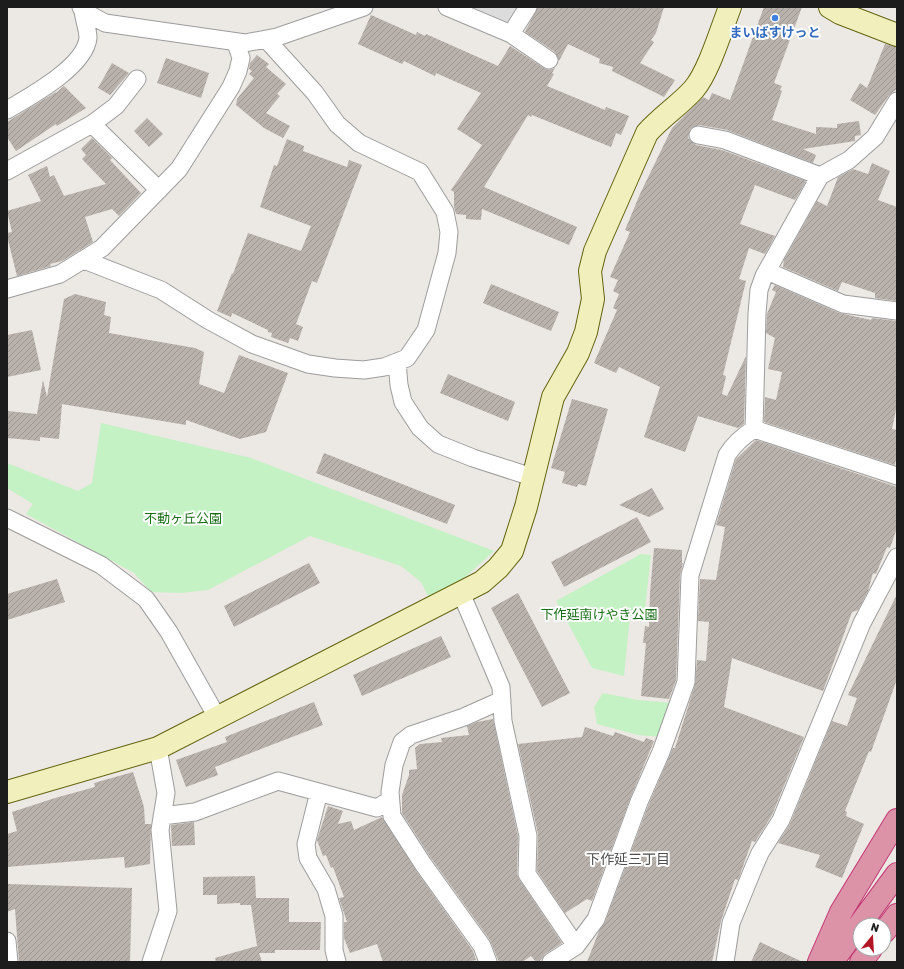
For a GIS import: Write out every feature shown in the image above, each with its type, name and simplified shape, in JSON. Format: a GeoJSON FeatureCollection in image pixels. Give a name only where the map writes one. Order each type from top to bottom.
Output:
{"type":"FeatureCollection","features":[{"type":"Feature","properties":{"kind":"highway"},"geometry":{"type":"LineString","coordinates":[[819,962],[841,912],[897,820]]}},
{"type":"Feature","properties":{"kind":"highway"},"geometry":{"type":"LineString","coordinates":[[832,962],[897,874]]}},
{"type":"Feature","properties":{"kind":"street"},"geometry":{"type":"LineString","coordinates":[[82,9],[105,23],[236,43],[245,43],[277,38],[364,7]]}},
{"type":"Feature","properties":{"kind":"street"},"geometry":{"type":"LineString","coordinates":[[447,7],[511,34],[549,60]]}},
{"type":"Feature","properties":{"kind":"street"},"geometry":{"type":"LineString","coordinates":[[511,34],[528,7]]}},
{"type":"Feature","properties":{"kind":"street"},"geometry":{"type":"LineString","coordinates":[[7,792],[158,748],[460,594],[482,582],[498,568],[512,551],[526,507],[532,477],[553,397],[578,353],[586,332],[593,299],[590,271],[595,251],[647,133],[661,117],[694,89],[702,76],[730,7]]}},
{"type":"Feature","properties":{"kind":"street"},"geometry":{"type":"LineString","coordinates":[[830,7],[840,13],[897,35]]}},
{"type":"Feature","properties":{"kind":"street"},"geometry":{"type":"LineString","coordinates":[[7,110],[58,79],[82,53],[88,38],[82,9]]}},
{"type":"Feature","properties":{"kind":"street"},"geometry":{"type":"LineString","coordinates":[[84,260],[161,290],[208,320],[252,344],[308,364],[364,370],[407,358],[426,330],[447,253],[449,232],[445,212],[420,172],[360,144],[337,124],[315,93],[266,39]]}},
{"type":"Feature","properties":{"kind":"street"},"geometry":{"type":"LineString","coordinates":[[7,289],[60,274],[102,248],[180,169],[231,87],[238,71],[241,58],[236,43]]}},
{"type":"Feature","properties":{"kind":"street"},"geometry":{"type":"LineString","coordinates":[[7,171],[92,124],[116,106],[137,79]]}},
{"type":"Feature","properties":{"kind":"street"},"geometry":{"type":"LineString","coordinates":[[754,429],[757,313],[759,290],[767,271],[820,176],[849,160],[875,137],[897,101]]}},
{"type":"Feature","properties":{"kind":"street"},"geometry":{"type":"LineString","coordinates":[[92,124],[159,190]]}},
{"type":"Feature","properties":{"kind":"street"},"geometry":{"type":"LineString","coordinates":[[698,135],[725,140],[820,176]]}},
{"type":"Feature","properties":{"kind":"street"},"geometry":{"type":"LineString","coordinates":[[767,271],[843,304],[897,311]]}},
{"type":"Feature","properties":{"kind":"street"},"geometry":{"type":"LineString","coordinates":[[397,362],[399,385],[403,402],[420,428],[438,444],[473,458],[532,477]]}},
{"type":"Feature","properties":{"kind":"street"},"geometry":{"type":"LineString","coordinates":[[551,962],[576,946],[596,919],[639,802],[661,752],[686,682],[690,575],[727,455],[741,437],[754,429],[897,476]]}},
{"type":"Feature","properties":{"kind":"street"},"geometry":{"type":"LineString","coordinates":[[7,518],[101,565],[146,599],[169,632],[217,717]]}},
{"type":"Feature","properties":{"kind":"street"},"geometry":{"type":"LineString","coordinates":[[725,962],[731,923],[753,869],[760,853],[781,820],[862,623],[897,557]]}},
{"type":"Feature","properties":{"kind":"street"},"geometry":{"type":"LineString","coordinates":[[460,594],[498,678],[502,700],[503,721],[528,836],[527,874],[576,946]]}},
{"type":"Feature","properties":{"kind":"street"},"geometry":{"type":"LineString","coordinates":[[488,962],[482,946],[423,864],[392,816],[390,800],[394,765],[402,742],[411,735],[464,716],[502,700]]}},
{"type":"Feature","properties":{"kind":"street"},"geometry":{"type":"LineString","coordinates":[[151,962],[168,911],[160,830],[166,793],[158,748]]}},
{"type":"Feature","properties":{"kind":"street"},"geometry":{"type":"LineString","coordinates":[[162,816],[195,812],[278,781],[377,808],[390,800]]}},
{"type":"Feature","properties":{"kind":"street"},"geometry":{"type":"LineString","coordinates":[[319,792],[306,844],[308,858],[326,889],[334,916],[334,950],[337,962]]}},
{"type":"Feature","properties":{"kind":"street"},"geometry":{"type":"LineString","coordinates":[[7,941],[9,962]]}},
{"type":"Feature","properties":{"kind":"green space","name":"不動ヶ丘公園"},"geometry":{"type":"Polygon","coordinates":[[[101,423],[251,458],[494,551],[460,582],[429,598],[421,582],[401,566],[310,536],[208,590],[180,593],[151,592],[134,573],[26,514],[33,504],[7,488],[7,463],[78,491],[92,483],[101,423]]]}},
{"type":"Feature","properties":{"kind":"green space","name":"下作延南けやき公園"},"geometry":{"type":"Polygon","coordinates":[[[641,554],[651,555],[644,618],[630,616],[624,676],[592,668],[556,601],[641,554]]]}},
{"type":"Feature","properties":{"kind":"green space"},"geometry":{"type":"Polygon","coordinates":[[[603,693],[638,700],[672,703],[661,737],[638,735],[597,724],[594,707],[603,693]]]}},
{"type":"Feature","properties":{"kind":"shaded area"},"geometry":{"type":"Polygon","coordinates":[[[469,7],[521,7],[514,19],[506,22],[469,7]]]}},
{"type":"Feature","properties":{"kind":"building"},"geometry":{"type":"Polygon","coordinates":[[[538,7],[664,7],[656,33],[651,40],[654,42],[640,63],[675,80],[664,97],[612,71],[613,67],[599,63],[600,59],[568,44],[559,61],[555,52],[525,32],[538,7]]]}},
{"type":"Feature","properties":{"kind":"building"},"geometry":{"type":"Polygon","coordinates":[[[764,7],[802,7],[774,83],[782,86],[780,90],[782,91],[772,120],[816,134],[816,127],[837,128],[837,124],[859,121],[861,135],[855,136],[855,141],[803,149],[816,155],[813,163],[727,130],[699,125],[690,129],[688,138],[696,145],[722,150],[806,181],[795,200],[755,185],[740,224],[775,236],[765,254],[749,248],[739,279],[746,281],[723,375],[726,376],[722,394],[727,396],[746,356],[744,424],[738,428],[698,416],[685,452],[644,437],[660,387],[619,367],[616,373],[594,363],[617,310],[613,308],[619,294],[613,291],[618,280],[610,277],[630,232],[625,230],[640,194],[672,128],[703,97],[709,100],[712,93],[730,100],[764,7]]]}},
{"type":"Feature","properties":{"kind":"building"},"geometry":{"type":"Polygon","coordinates":[[[371,15],[416,35],[417,32],[425,36],[426,34],[498,66],[510,46],[544,68],[549,70],[555,68],[552,73],[554,74],[547,86],[605,110],[606,107],[629,116],[621,135],[616,133],[611,147],[532,115],[531,117],[528,115],[484,187],[577,227],[569,245],[482,209],[481,220],[466,219],[466,215],[456,214],[454,207],[454,192],[451,190],[482,145],[457,129],[481,93],[436,73],[435,76],[404,61],[402,64],[358,44],[371,15]]]}},
{"type":"Feature","properties":{"kind":"building"},"geometry":{"type":"Polygon","coordinates":[[[885,44],[897,47],[897,89],[889,95],[875,115],[850,100],[860,83],[867,88],[885,44]]]}},
{"type":"Feature","properties":{"kind":"building"},"geometry":{"type":"Polygon","coordinates":[[[257,55],[269,64],[266,67],[286,84],[277,94],[280,96],[266,113],[290,126],[283,138],[264,128],[236,105],[237,99],[254,78],[249,74],[252,71],[249,69],[250,63],[257,55]]]}},
{"type":"Feature","properties":{"kind":"building"},"geometry":{"type":"Polygon","coordinates":[[[166,58],[209,73],[201,98],[157,83],[166,58]]]}},
{"type":"Feature","properties":{"kind":"building"},"geometry":{"type":"Polygon","coordinates":[[[112,63],[129,73],[110,95],[98,88],[112,63]]]}},
{"type":"Feature","properties":{"kind":"building"},"geometry":{"type":"Polygon","coordinates":[[[64,86],[86,108],[57,126],[56,124],[16,151],[7,137],[7,122],[56,93],[64,86]]]}},
{"type":"Feature","properties":{"kind":"building"},"geometry":{"type":"Polygon","coordinates":[[[147,118],[163,134],[149,147],[134,131],[147,118]]]}},
{"type":"Feature","properties":{"kind":"building"},"geometry":{"type":"Polygon","coordinates":[[[92,138],[112,158],[110,160],[141,193],[119,216],[112,209],[85,217],[93,242],[62,261],[50,264],[51,266],[17,276],[7,236],[7,233],[12,232],[7,211],[41,201],[28,175],[47,166],[50,177],[54,175],[64,196],[106,184],[82,159],[86,155],[81,149],[92,138]]]}},
{"type":"Feature","properties":{"kind":"building"},"geometry":{"type":"Polygon","coordinates":[[[287,139],[304,146],[303,151],[347,167],[349,160],[362,165],[317,283],[312,281],[296,324],[303,327],[298,341],[290,338],[288,343],[271,337],[272,333],[268,332],[268,330],[232,313],[231,317],[217,311],[232,273],[233,274],[248,233],[301,251],[311,226],[260,207],[274,165],[277,166],[287,139]]]}},
{"type":"Feature","properties":{"kind":"building"},"geometry":{"type":"Polygon","coordinates":[[[872,163],[890,171],[878,200],[897,207],[897,301],[875,298],[875,293],[842,282],[838,291],[783,267],[784,260],[817,201],[827,206],[838,177],[853,169],[868,174],[872,163]]]}},
{"type":"Feature","properties":{"kind":"building"},"geometry":{"type":"Polygon","coordinates":[[[491,284],[559,312],[551,331],[483,303],[491,284]]]}},
{"type":"Feature","properties":{"kind":"building"},"geometry":{"type":"Polygon","coordinates":[[[775,285],[839,313],[871,320],[872,318],[897,321],[897,405],[892,429],[897,430],[897,454],[895,465],[764,422],[765,397],[776,400],[782,372],[768,369],[775,338],[766,333],[767,314],[776,292],[772,290],[775,285]]]}},
{"type":"Feature","properties":{"kind":"building"},"geometry":{"type":"Polygon","coordinates":[[[75,294],[106,302],[104,315],[111,317],[109,333],[195,348],[204,352],[199,384],[224,393],[239,355],[288,373],[266,432],[240,439],[186,420],[186,425],[62,404],[59,439],[40,437],[40,441],[7,438],[7,411],[37,414],[43,380],[47,397],[64,299],[75,294]]]}},
{"type":"Feature","properties":{"kind":"building"},"geometry":{"type":"Polygon","coordinates":[[[32,330],[41,370],[7,377],[7,335],[32,330]]]}},
{"type":"Feature","properties":{"kind":"building"},"geometry":{"type":"Polygon","coordinates":[[[448,374],[515,402],[508,421],[440,393],[448,374]]]}},
{"type":"Feature","properties":{"kind":"building"},"geometry":{"type":"Polygon","coordinates":[[[572,399],[608,409],[586,486],[578,484],[577,487],[562,483],[565,472],[551,468],[572,399]]]}},
{"type":"Feature","properties":{"kind":"building"},"geometry":{"type":"Polygon","coordinates":[[[756,440],[897,487],[897,528],[890,548],[887,547],[876,574],[873,573],[868,591],[858,610],[852,612],[823,691],[732,658],[724,707],[804,737],[772,815],[755,842],[752,841],[738,880],[735,879],[721,921],[712,962],[587,962],[599,931],[605,922],[648,806],[673,748],[675,748],[695,685],[697,660],[706,661],[709,622],[698,621],[700,579],[716,580],[725,527],[716,525],[736,459],[756,440]]]}},
{"type":"Feature","properties":{"kind":"building"},"geometry":{"type":"Polygon","coordinates":[[[324,453],[455,505],[447,524],[316,473],[324,453]]]}},
{"type":"Feature","properties":{"kind":"building"},"geometry":{"type":"Polygon","coordinates":[[[652,488],[664,509],[649,517],[619,505],[652,488]]]}},
{"type":"Feature","properties":{"kind":"building"},"geometry":{"type":"Polygon","coordinates":[[[637,517],[651,542],[564,587],[551,562],[637,517]]]}},
{"type":"Feature","properties":{"kind":"building"},"geometry":{"type":"Polygon","coordinates":[[[654,548],[682,550],[683,563],[680,575],[676,680],[669,699],[641,696],[646,643],[643,643],[645,626],[649,627],[654,548]]]}},
{"type":"Feature","properties":{"kind":"building"},"geometry":{"type":"Polygon","coordinates":[[[309,563],[320,583],[234,627],[224,606],[309,563]]]}},
{"type":"Feature","properties":{"kind":"building"},"geometry":{"type":"Polygon","coordinates":[[[57,579],[65,602],[7,620],[7,594],[57,579]]]}},
{"type":"Feature","properties":{"kind":"building"},"geometry":{"type":"Polygon","coordinates":[[[518,593],[570,693],[542,707],[491,608],[518,593]]]}},
{"type":"Feature","properties":{"kind":"building"},"geometry":{"type":"Polygon","coordinates":[[[897,594],[897,679],[871,752],[869,751],[845,811],[847,812],[846,816],[864,824],[842,878],[815,867],[820,855],[778,843],[790,824],[832,721],[847,726],[857,698],[848,695],[897,594]]]}},
{"type":"Feature","properties":{"kind":"building"},"geometry":{"type":"Polygon","coordinates":[[[441,636],[451,657],[362,696],[353,675],[441,636]]]}},
{"type":"Feature","properties":{"kind":"building"},"geometry":{"type":"Polygon","coordinates":[[[314,702],[323,725],[215,767],[218,775],[186,787],[176,760],[227,742],[225,737],[314,702]]]}},
{"type":"Feature","properties":{"kind":"building"},"geometry":{"type":"Polygon","coordinates":[[[493,719],[518,837],[517,874],[562,943],[545,954],[539,962],[536,962],[531,956],[522,962],[499,962],[490,940],[431,858],[402,813],[402,795],[409,775],[409,770],[417,769],[415,748],[420,744],[442,742],[441,738],[469,735],[467,726],[477,722],[493,719]]]}},
{"type":"Feature","properties":{"kind":"building"},"geometry":{"type":"Polygon","coordinates":[[[585,727],[613,736],[615,732],[644,742],[646,738],[654,741],[630,799],[592,901],[587,899],[565,913],[537,871],[538,834],[518,744],[582,737],[585,727]]]}},
{"type":"Feature","properties":{"kind":"building"},"geometry":{"type":"Polygon","coordinates":[[[133,772],[144,807],[145,824],[151,824],[150,864],[125,868],[124,857],[7,867],[7,834],[17,831],[12,812],[95,787],[94,783],[133,772]]]}},
{"type":"Feature","properties":{"kind":"building"},"geometry":{"type":"Polygon","coordinates":[[[328,806],[343,811],[338,824],[351,821],[354,830],[382,817],[415,869],[473,951],[476,960],[466,962],[383,962],[377,944],[350,953],[344,938],[344,922],[347,922],[339,898],[344,897],[333,867],[331,868],[326,855],[323,856],[317,840],[328,806]]]}},
{"type":"Feature","properties":{"kind":"building"},"geometry":{"type":"Polygon","coordinates":[[[194,822],[195,845],[172,846],[171,825],[194,822]]]}},
{"type":"Feature","properties":{"kind":"building"},"geometry":{"type":"Polygon","coordinates":[[[255,876],[256,898],[289,898],[289,922],[321,922],[320,950],[275,950],[275,953],[259,953],[262,962],[216,962],[215,958],[257,946],[251,905],[240,905],[240,903],[217,904],[217,895],[203,895],[203,877],[255,876]]]}},
{"type":"Feature","properties":{"kind":"building"},"geometry":{"type":"Polygon","coordinates":[[[7,884],[132,888],[130,962],[19,962],[15,909],[7,912],[7,884]]]}},
{"type":"Feature","properties":{"kind":"building"},"geometry":{"type":"Polygon","coordinates":[[[760,942],[803,962],[751,962],[760,942]]]}},
{"type":"Feature","properties":{"kind":"place","name":"まいばすけっと"},"geometry":{"type":"Point","coordinates":[775,18]}},
{"type":"Feature","properties":{"kind":"district","name":"下作延三丁目"},"geometry":{"type":"Point","coordinates":[628,859]}}]}
